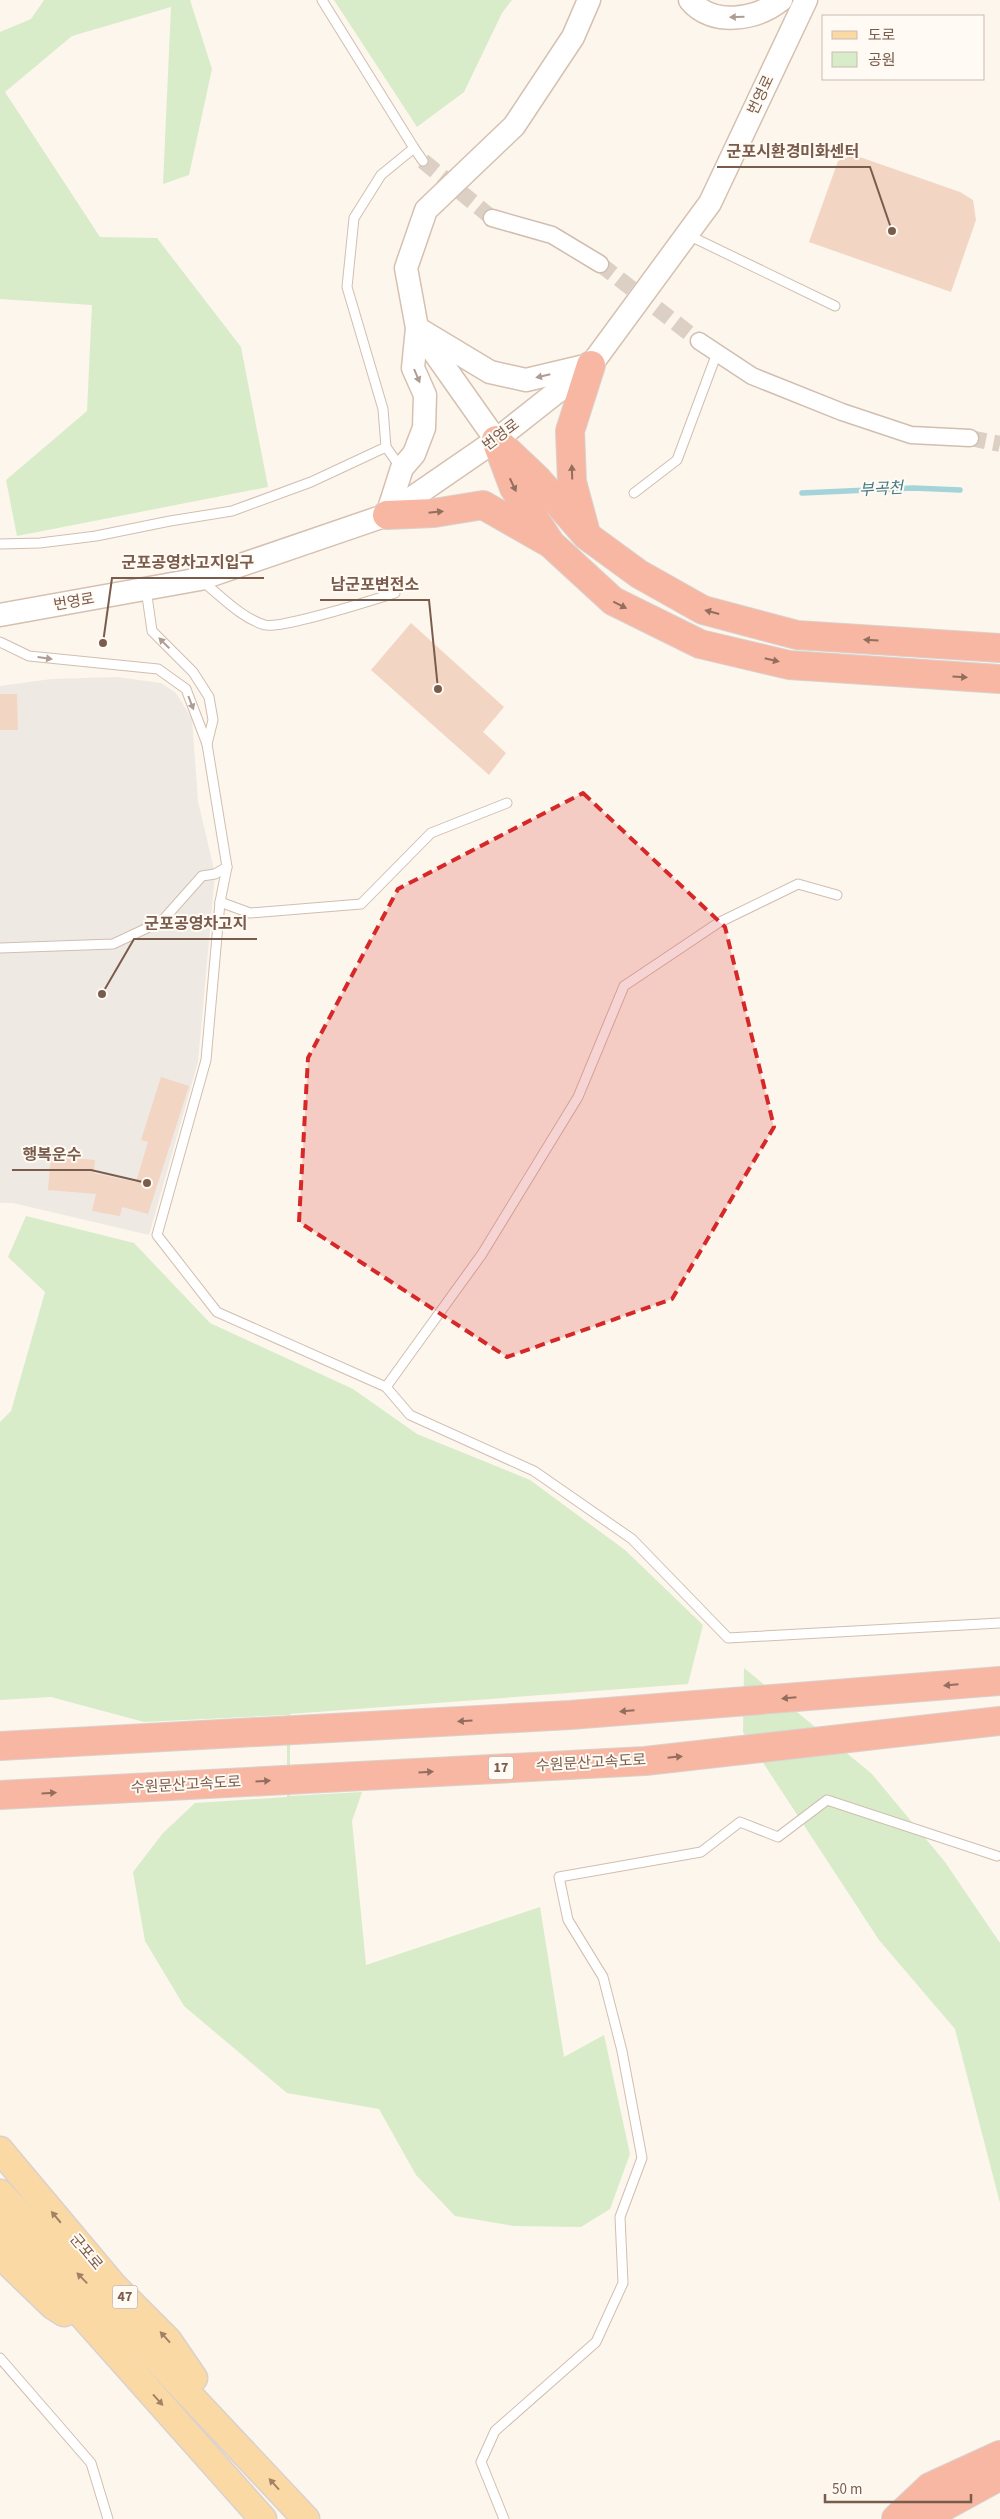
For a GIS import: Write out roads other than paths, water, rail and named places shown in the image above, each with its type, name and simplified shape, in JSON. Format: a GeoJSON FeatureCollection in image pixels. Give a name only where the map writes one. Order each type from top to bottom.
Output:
{"type":"FeatureCollection","features":[{"type":"Feature","properties":{"kind":"highway"},"geometry":{"type":"LineString","coordinates":[[587,536],[572,482],[570,430],[591,365]]}},
{"type":"Feature","properties":{"kind":"highway"},"geometry":{"type":"LineString","coordinates":[[496,440],[537,479],[587,536],[639,574],[703,610],[797,635],[1000,648]]}},
{"type":"Feature","properties":{"kind":"highway"},"geometry":{"type":"LineString","coordinates":[[496,440],[514,488],[551,544],[613,602],[700,644],[789,665],[1000,679]]}},
{"type":"Feature","properties":{"kind":"highway"},"geometry":{"type":"LineString","coordinates":[[387,515],[434,513],[483,506],[551,544]]}},
{"type":"Feature","properties":{"kind":"highway"},"geometry":{"type":"LineString","coordinates":[[0,1746],[570,1715],[1000,1681]]}},
{"type":"Feature","properties":{"kind":"highway","name":"수원문산고속도로"},"geometry":{"type":"LineString","coordinates":[[0,1795],[645,1761],[997,1722]]}},
{"type":"Feature","properties":{"kind":"highway"},"geometry":{"type":"LineString","coordinates":[[896,2519],[930,2487],[1000,2455]]}},
{"type":"Feature","properties":{"kind":"highway"},"geometry":{"type":"LineString","coordinates":[[930,2519],[945,2506],[1000,2476]]}},
{"type":"Feature","properties":{"kind":"main road","name":"군포로"},"geometry":{"type":"LineString","coordinates":[[0,2150],[114,2286],[168,2340],[242,2449]]}},
{"type":"Feature","properties":{"kind":"main road","name":"군포로"},"geometry":{"type":"LineString","coordinates":[[0,2193],[306,2519]]}},
{"type":"Feature","properties":{"kind":"main road"},"geometry":{"type":"LineString","coordinates":[[0,2224],[103,2337],[263,2519]]}},
{"type":"Feature","properties":{"kind":"main road"},"geometry":{"type":"LineString","coordinates":[[0,2255],[53,2306],[103,2337]]}},
{"type":"Feature","properties":{"kind":"street"},"geometry":{"type":"LineString","coordinates":[[387,515],[402,468],[414,454],[424,428],[425,395],[413,368],[417,328],[406,268],[426,210],[514,126],[573,37],[589,0]]}},
{"type":"Feature","properties":{"kind":"street"},"geometry":{"type":"LineString","coordinates":[[690,0],[697,8],[722,18],[742,18],[781,0]]}},
{"type":"Feature","properties":{"kind":"street","name":"번영로"},"geometry":{"type":"LineString","coordinates":[[0,615],[200,580],[387,515],[496,440],[591,365],[710,204],[806,0]]}},
{"type":"Feature","properties":{"kind":"street"},"geometry":{"type":"LineString","coordinates":[[492,218],[552,235],[600,264]]}},
{"type":"Feature","properties":{"kind":"street"},"geometry":{"type":"LineString","coordinates":[[417,328],[490,372],[526,380],[591,365]]}},
{"type":"Feature","properties":{"kind":"street"},"geometry":{"type":"LineString","coordinates":[[417,328],[496,440]]}},
{"type":"Feature","properties":{"kind":"street"},"geometry":{"type":"LineString","coordinates":[[699,341],[752,376],[842,412],[911,435],[970,438]]}},
{"type":"Feature","properties":{"kind":"lane"},"geometry":{"type":"LineString","coordinates":[[322,0],[423,161]]}},
{"type":"Feature","properties":{"kind":"lane"},"geometry":{"type":"LineString","coordinates":[[402,468],[386,447],[382,409],[346,288],[354,218],[381,175],[414,148]]}},
{"type":"Feature","properties":{"kind":"lane"},"geometry":{"type":"LineString","coordinates":[[686,234],[835,306]]}},
{"type":"Feature","properties":{"kind":"lane"},"geometry":{"type":"LineString","coordinates":[[634,493],[677,460],[718,353]]}},
{"type":"Feature","properties":{"kind":"lane"},"geometry":{"type":"LineString","coordinates":[[0,544],[40,543],[96,536],[170,520],[232,511],[311,482],[386,447]]}},
{"type":"Feature","properties":{"kind":"lane"},"geometry":{"type":"LineString","coordinates":[[200,580],[246,616],[266,625],[308,618],[395,594]]}},
{"type":"Feature","properties":{"kind":"lane"},"geometry":{"type":"LineString","coordinates":[[146,589],[152,631],[193,672],[210,697],[213,720],[207,744]]}},
{"type":"Feature","properties":{"kind":"lane"},"geometry":{"type":"LineString","coordinates":[[0,642],[29,656],[158,669],[186,689],[207,744],[227,867],[220,902],[206,1060],[157,1235],[217,1312],[386,1387],[410,1415],[534,1472],[632,1540],[728,1638],[1000,1623]]}},
{"type":"Feature","properties":{"kind":"lane"},"geometry":{"type":"LineString","coordinates":[[220,902],[250,913],[361,904],[431,833],[507,802]]}},
{"type":"Feature","properties":{"kind":"lane"},"geometry":{"type":"LineString","coordinates":[[0,948],[113,944],[162,921],[202,876],[214,874],[227,867]]}},
{"type":"Feature","properties":{"kind":"lane"},"geometry":{"type":"LineString","coordinates":[[386,1387],[482,1254],[578,1097],[624,986],[718,923],[798,884],[836,895]]}},
{"type":"Feature","properties":{"kind":"lane"},"geometry":{"type":"LineString","coordinates":[[504,2519],[481,2462],[495,2431],[596,2342],[623,2283],[620,2217],[642,2158],[622,2051],[603,1976],[568,1920],[559,1876],[701,1852],[740,1822],[778,1837],[827,1800],[997,1856]]}},
{"type":"Feature","properties":{"kind":"lane"},"geometry":{"type":"LineString","coordinates":[[0,2358],[91,2463],[108,2519]]}},
{"type":"Feature","properties":{"kind":"waterway","name":"부곡천"},"geometry":{"type":"LineString","coordinates":[[802,493],[913,488],[960,490]]}},
{"type":"Feature","properties":{"kind":"tunnel"},"geometry":{"type":"LineString","coordinates":[[423,161],[492,218]]}},
{"type":"Feature","properties":{"kind":"tunnel"},"geometry":{"type":"LineString","coordinates":[[600,264],[699,341]]}},
{"type":"Feature","properties":{"kind":"tunnel"},"geometry":{"type":"LineString","coordinates":[[970,438],[1000,444]]}},
{"type":"Feature","properties":{"kind":"place","name":"군포시환경미화센터"},"geometry":{"type":"Point","coordinates":[892,231]}},
{"type":"Feature","properties":{"kind":"place","name":"군포공영차고지입구"},"geometry":{"type":"Point","coordinates":[103,643]}},
{"type":"Feature","properties":{"kind":"place","name":"남군포변전소"},"geometry":{"type":"Point","coordinates":[438,689]}},
{"type":"Feature","properties":{"kind":"place","name":"군포공영차고지"},"geometry":{"type":"Point","coordinates":[102,994]}},
{"type":"Feature","properties":{"kind":"place","name":"행복운수"},"geometry":{"type":"Point","coordinates":[147,1183]}}]}
